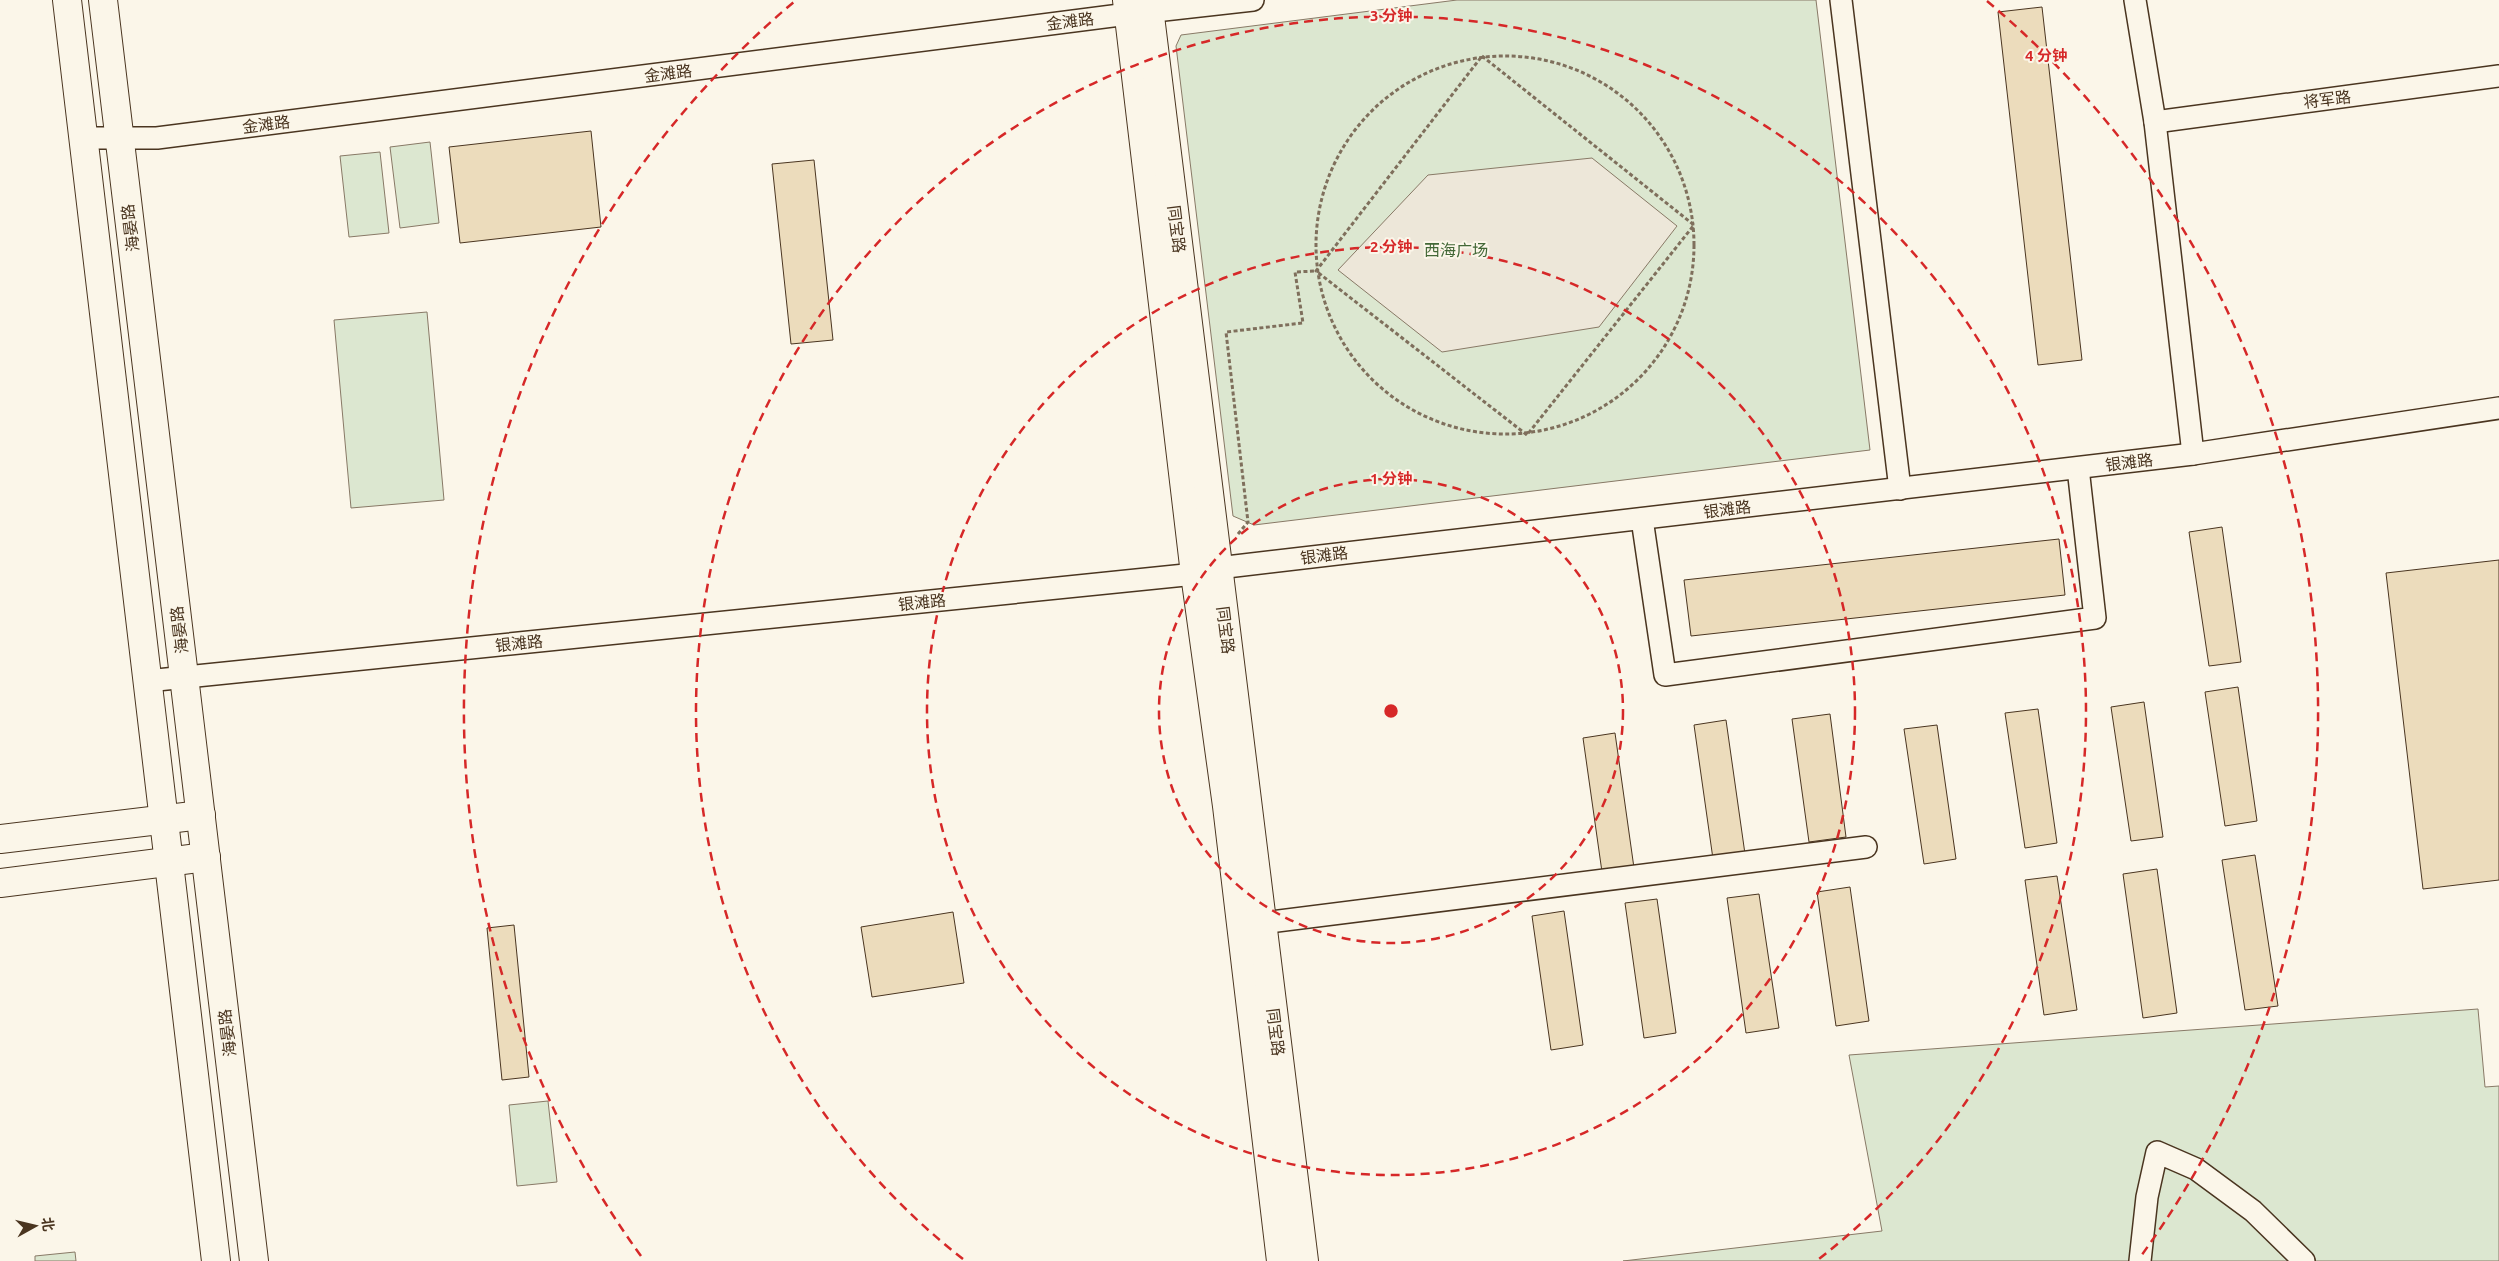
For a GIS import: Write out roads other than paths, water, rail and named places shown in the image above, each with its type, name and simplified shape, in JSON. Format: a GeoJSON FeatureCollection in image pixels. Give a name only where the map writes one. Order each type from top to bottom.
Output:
{"type":"FeatureCollection","features":[{"type":"Feature","properties":{"kind":"main road"},"geometry":{"type":"LineString","coordinates":[[67,0],[216,1261]]}},
{"type":"Feature","properties":{"kind":"main road","name":"海晏路"},"geometry":{"type":"LineString","coordinates":[[103,0],[254,1261]]}},
{"type":"Feature","properties":{"kind":"main road","name":"同宝路"},"geometry":{"type":"LineString","coordinates":[[1138,6],[1206,571],[1228,816],[1295,1260]]}},
{"type":"Feature","properties":{"kind":"main road","name":"同宝路"},"geometry":{"type":"LineString","coordinates":[[1206,571],[1262,923],[1295,1260]]}},
{"type":"Feature","properties":{"kind":"main road"},"geometry":{"type":"LineString","coordinates":[[0,839],[202,815]]}},
{"type":"Feature","properties":{"kind":"main road"},"geometry":{"type":"LineString","coordinates":[[0,883],[206,857]]}},
{"type":"Feature","properties":{"kind":"street","name":"金滩路"},"geometry":{"type":"LineString","coordinates":[[83,138],[157,138],[1138,6],[1253,0]]}},
{"type":"Feature","properties":{"kind":"street"},"geometry":{"type":"LineString","coordinates":[[1841,0],[1900,489]]}},
{"type":"Feature","properties":{"kind":"street"},"geometry":{"type":"LineString","coordinates":[[2136,0],[2155,122],[2194,454]]}},
{"type":"Feature","properties":{"kind":"street","name":"将军路"},"geometry":{"type":"LineString","coordinates":[[2155,122],[2499,76]]}},
{"type":"Feature","properties":{"kind":"street","name":"银滩路"},"geometry":{"type":"LineString","coordinates":[[147,681],[1206,571],[2194,454],[2499,408]]}},
{"type":"Feature","properties":{"kind":"street"},"geometry":{"type":"LineString","coordinates":[[1642,519],[1665,675],[2095,618],[2078,468]]}},
{"type":"Feature","properties":{"kind":"street"},"geometry":{"type":"LineString","coordinates":[[1262,923],[1866,847]]}},
{"type":"Feature","properties":{"kind":"street"},"geometry":{"type":"LineString","coordinates":[[2140,1261],[2147,1197],[2157,1152],[2196,1168],[2253,1211],[2304,1261]]}},
{"type":"Feature","properties":{"kind":"park label","name":"西海广场"},"geometry":{"type":"Point","coordinates":[1456,250]}}]}
